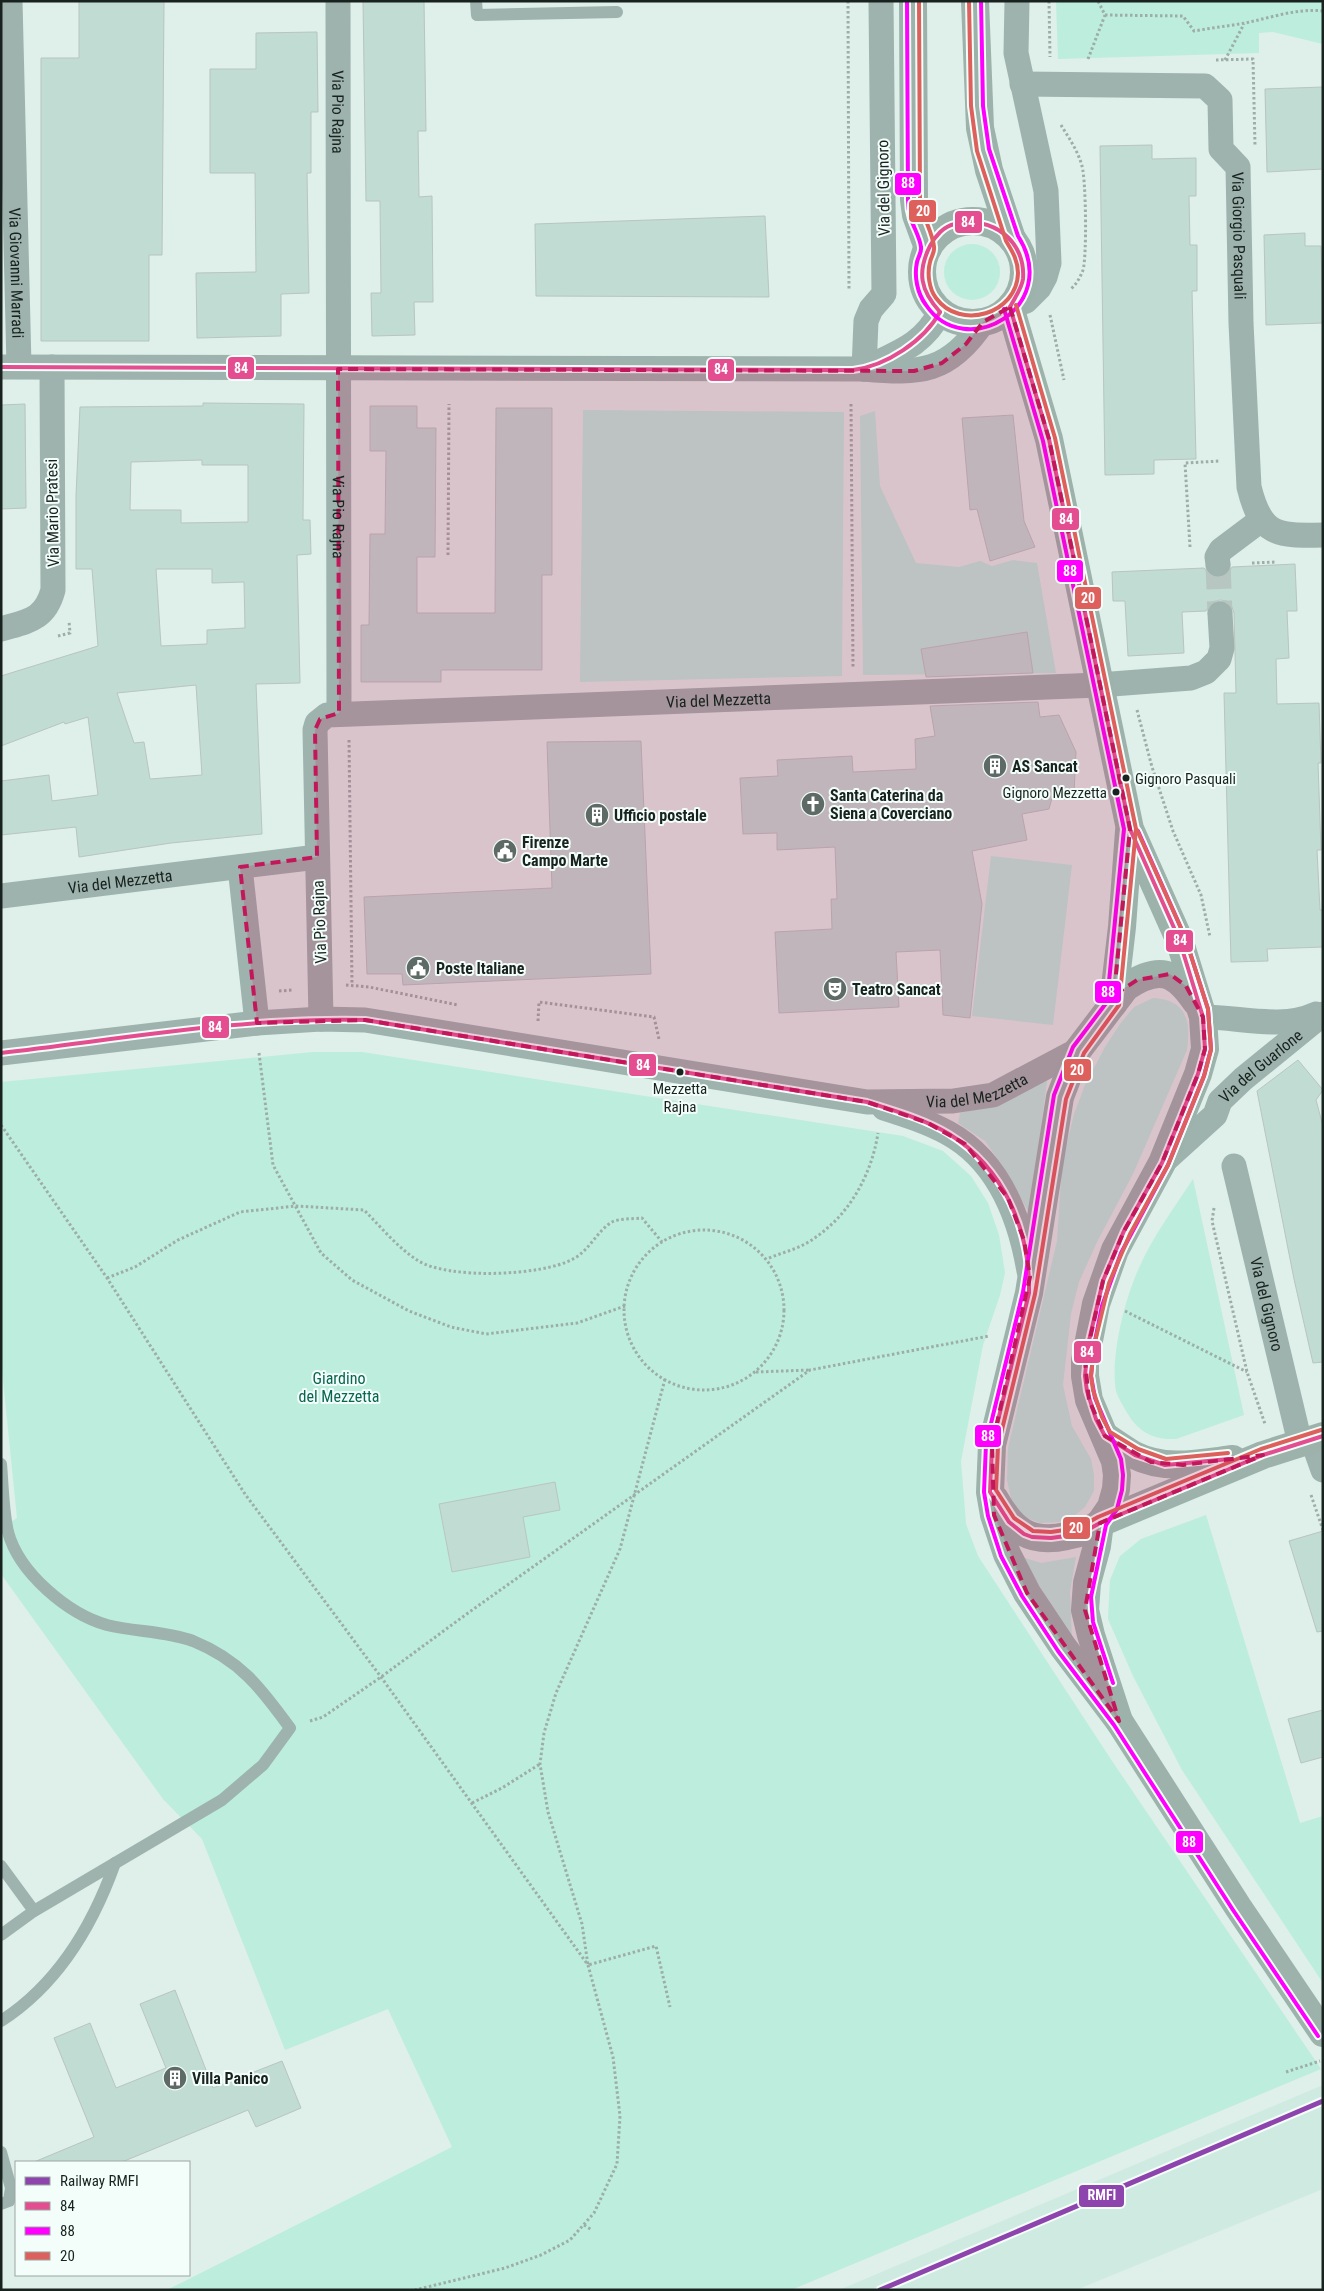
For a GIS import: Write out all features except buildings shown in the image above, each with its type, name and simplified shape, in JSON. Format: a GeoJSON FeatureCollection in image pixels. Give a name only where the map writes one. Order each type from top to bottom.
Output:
{"type":"FeatureCollection","features":[{"type":"Feature","properties":{"kind":"main road","name":"Via del Gignoro"},"geometry":{"type":"LineString","coordinates":[[913,1],[914,200],[916,215],[928,248]]}},
{"type":"Feature","properties":{"kind":"main road"},"geometry":{"type":"LineString","coordinates":[[975,1],[980,128],[989,170],[1012,239],[1022,257],[1024,275],[1020,292],[1010,307],[999,316],[983,322],[964,323],[948,317],[940,312],[931,302],[922,280],[923,263],[928,248],[943,230],[966,221],[989,223],[999,228],[1012,239]]}},
{"type":"Feature","properties":{"kind":"main road"},"geometry":{"type":"LineString","coordinates":[[1010,307],[1049,439],[1130,828],[1179,939],[1203,1014],[1205,1049],[1203,1059],[1162,1163],[1115,1250],[1099,1296],[1088,1345],[1085,1376],[1087,1391],[1096,1419],[1115,1461],[1116,1489],[1111,1507],[1100,1523],[1097,1546],[1087,1583],[1085,1610],[1091,1635],[1119,1721]]}},
{"type":"Feature","properties":{"kind":"main road"},"geometry":{"type":"LineString","coordinates":[[1113,1004],[1122,927],[1130,828]]}},
{"type":"Feature","properties":{"kind":"main road"},"geometry":{"type":"LineString","coordinates":[[1203,1014],[1186,986],[1170,974],[1156,974],[1137,980],[1126,987],[1078,1050],[1060,1097],[1030,1277],[1029,1294],[992,1445],[990,1492],[999,1534],[1027,1593],[1063,1647],[1119,1721],[1238,1907],[1323,2033]]}},
{"type":"Feature","properties":{"kind":"main road"},"geometry":{"type":"LineString","coordinates":[[1105,1436],[1135,1455],[1165,1465],[1183,1465],[1263,1456]]}},
{"type":"Feature","properties":{"kind":"main road"},"geometry":{"type":"LineString","coordinates":[[990,1492],[1009,1522],[1032,1537],[1051,1538],[1080,1534],[1100,1523],[1263,1456],[1312,1440]]}},
{"type":"Feature","properties":{"kind":"street","name":"Via Giovanni Marradi"},"geometry":{"type":"LineString","coordinates":[[10,1],[10,367]]}},
{"type":"Feature","properties":{"kind":"street","name":"Via Pio Rajna"},"geometry":{"type":"LineString","coordinates":[[321,1018],[316,857],[315,730],[317,723],[323,717],[344,723],[338,369],[338,1]]}},
{"type":"Feature","properties":{"kind":"street","name":"Via del Gignoro"},"geometry":{"type":"LineString","coordinates":[[864,369],[866,321],[871,309],[884,294],[881,1]]}},
{"type":"Feature","properties":{"kind":"street"},"geometry":{"type":"LineString","coordinates":[[1010,307],[1026,301],[1039,288],[1045,277],[1048,263],[1046,191],[1016,53],[1017,1]]}},
{"type":"Feature","properties":{"kind":"street","name":"Via Giorgio Pasquali"},"geometry":{"type":"LineString","coordinates":[[1022,84],[1205,86],[1220,100],[1221,149],[1238,167],[1241,323],[1249,487],[1261,520]]}},
{"type":"Feature","properties":{"kind":"street"},"geometry":{"type":"LineString","coordinates":[[864,369],[916,343],[932,326],[940,312]]}},
{"type":"Feature","properties":{"kind":"street"},"geometry":{"type":"LineString","coordinates":[[10,367],[864,369],[900,372],[934,367],[949,358],[966,344],[983,322]]}},
{"type":"Feature","properties":{"kind":"street","name":"Via Mario Pratesi"},"geometry":{"type":"LineString","coordinates":[[1,629],[40,615],[47,607],[53,590],[52,367]]}},
{"type":"Feature","properties":{"kind":"street"},"geometry":{"type":"LineString","coordinates":[[1218,564],[1217,557],[1220,550],[1261,520],[1273,530],[1288,536],[1323,535]]}},
{"type":"Feature","properties":{"kind":"street"},"geometry":{"type":"LineString","coordinates":[[1099,685],[1191,678],[1206,672],[1219,659],[1222,648],[1220,614]]}},
{"type":"Feature","properties":{"kind":"street","name":"Via del Mezzetta"},"geometry":{"type":"LineString","coordinates":[[344,723],[853,695],[1099,685]]}},
{"type":"Feature","properties":{"kind":"street","name":"Via del Mezzetta"},"geometry":{"type":"LineString","coordinates":[[1,896],[316,857]]}},
{"type":"Feature","properties":{"kind":"street"},"geometry":{"type":"LineString","coordinates":[[240,867],[257,1023]]}},
{"type":"Feature","properties":{"kind":"street","name":"Via del Guarlone"},"geometry":{"type":"LineString","coordinates":[[1203,1014],[1283,1023],[1323,1012]]}},
{"type":"Feature","properties":{"kind":"street","name":"Via del Guarlone"},"geometry":{"type":"LineString","coordinates":[[1162,1163],[1215,1115],[1220,1101],[1243,1079],[1323,1012]]}},
{"type":"Feature","properties":{"kind":"street","name":"Via del Mezzetta"},"geometry":{"type":"LineString","coordinates":[[1,1053],[257,1023],[321,1018],[365,1020],[868,1102],[953,1101],[993,1095],[1078,1050]]}},
{"type":"Feature","properties":{"kind":"street","name":"Via del Mezzetta"},"geometry":{"type":"LineString","coordinates":[[868,1102],[949,1133],[978,1156],[1002,1189],[1015,1214],[1024,1240],[1030,1277]]}},
{"type":"Feature","properties":{"kind":"street","name":"Via del Gignoro"},"geometry":{"type":"LineString","coordinates":[[1234,1166],[1312,1440],[1323,1470]]}},
{"type":"Feature","properties":{"kind":"lane"},"geometry":{"type":"LineString","coordinates":[[476,1],[477,15],[617,12]]}},
{"type":"Feature","properties":{"kind":"lane"},"geometry":{"type":"LineString","coordinates":[[1,1464],[5,1511],[9,1533],[15,1549],[34,1575],[54,1597],[84,1617],[108,1625],[192,1641],[236,1664],[262,1690],[290,1728],[263,1765],[222,1800],[34,1911],[1,1935]]}},
{"type":"Feature","properties":{"kind":"lane"},"geometry":{"type":"LineString","coordinates":[[1,2021],[20,2009],[50,1980],[73,1949],[107,1887],[115,1863]]}},
{"type":"Feature","properties":{"kind":"lane"},"geometry":{"type":"LineString","coordinates":[[1,1866],[34,1911]]}},
{"type":"Feature","properties":{"kind":"lane"},"geometry":{"type":"LineString","coordinates":[[1,2152],[12,2188],[9,2201],[1,2204]]}},
{"type":"Feature","properties":{"kind":"path"},"geometry":{"type":"LineString","coordinates":[[848,1],[849,297]]}},
{"type":"Feature","properties":{"kind":"path"},"geometry":{"type":"LineString","coordinates":[[1049,1],[1050,60]]}},
{"type":"Feature","properties":{"kind":"path"},"geometry":{"type":"LineString","coordinates":[[1086,64],[1105,15],[1098,1]]}},
{"type":"Feature","properties":{"kind":"path"},"geometry":{"type":"LineString","coordinates":[[1105,15],[1183,16],[1194,31],[1314,10],[1323,11]]}},
{"type":"Feature","properties":{"kind":"path"},"geometry":{"type":"LineString","coordinates":[[1225,60],[1245,23]]}},
{"type":"Feature","properties":{"kind":"path"},"geometry":{"type":"LineString","coordinates":[[1056,117],[1073,145],[1083,168],[1086,246],[1084,268],[1078,282],[1066,294]]}},
{"type":"Feature","properties":{"kind":"path"},"geometry":{"type":"LineString","coordinates":[[1050,313],[1066,388]]}},
{"type":"Feature","properties":{"kind":"path"},"geometry":{"type":"LineString","coordinates":[[448,555],[449,404]]}},
{"type":"Feature","properties":{"kind":"path"},"geometry":{"type":"LineString","coordinates":[[851,404],[853,695]]}},
{"type":"Feature","properties":{"kind":"path"},"geometry":{"type":"LineString","coordinates":[[1226,461],[1185,463],[1192,565],[1285,561]]}},
{"type":"Feature","properties":{"kind":"path"},"geometry":{"type":"LineString","coordinates":[[1136,706],[1152,767],[1173,831],[1201,895],[1212,942]]}},
{"type":"Feature","properties":{"kind":"path"},"geometry":{"type":"LineString","coordinates":[[344,723],[352,984]]}},
{"type":"Feature","properties":{"kind":"path"},"geometry":{"type":"LineString","coordinates":[[342,985],[352,984],[463,1006]]}},
{"type":"Feature","properties":{"kind":"path"},"geometry":{"type":"LineString","coordinates":[[275,991],[294,990]]}},
{"type":"Feature","properties":{"kind":"path"},"geometry":{"type":"LineString","coordinates":[[528,1020],[538,1021],[539,1002],[654,1017],[659,1039],[668,1040]]}},
{"type":"Feature","properties":{"kind":"path"},"geometry":{"type":"LineString","coordinates":[[259,1053],[273,1165],[320,1253],[352,1280],[409,1311],[451,1327],[486,1334],[577,1323],[625,1306]]}},
{"type":"Feature","properties":{"kind":"path"},"geometry":{"type":"LineString","coordinates":[[1,1125],[107,1278],[245,1494],[381,1677],[588,1965]]}},
{"type":"Feature","properties":{"kind":"path"},"geometry":{"type":"LineString","coordinates":[[768,1258],[805,1244],[837,1220],[858,1191],[875,1153],[879,1130]]}},
{"type":"Feature","properties":{"kind":"path"},"geometry":{"type":"LineString","coordinates":[[107,1278],[135,1267],[178,1240],[240,1212],[296,1206],[364,1210],[392,1239],[418,1261],[455,1273],[493,1273],[542,1269],[574,1259],[613,1222],[642,1218],[662,1242]]}},
{"type":"Feature","properties":{"kind":"path"},"geometry":{"type":"LineString","coordinates":[[1212,1221],[1247,1372],[1266,1426]]}},
{"type":"Feature","properties":{"kind":"path"},"geometry":{"type":"LineString","coordinates":[[706,1230],[729,1234],[750,1244],[768,1258],[779,1281],[785,1305],[782,1330],[773,1353],[756,1372],[736,1385],[712,1391],[687,1389],[665,1379],[646,1367],[633,1350],[625,1329],[625,1306],[629,1280],[642,1260],[662,1242],[683,1232],[706,1230]]}},
{"type":"Feature","properties":{"kind":"path"},"geometry":{"type":"LineString","coordinates":[[1125,1311],[1247,1372]]}},
{"type":"Feature","properties":{"kind":"path"},"geometry":{"type":"LineString","coordinates":[[756,1372],[810,1370],[993,1336]]}},
{"type":"Feature","properties":{"kind":"path"},"geometry":{"type":"LineString","coordinates":[[290,1728],[323,1717],[810,1370]]}},
{"type":"Feature","properties":{"kind":"path"},"geometry":{"type":"LineString","coordinates":[[414,2290],[505,2268],[541,2255],[570,2240],[594,2213],[617,2164],[620,2116],[613,2057],[588,1965],[582,1924],[548,1812],[540,1764],[544,1733],[556,1693],[620,1549],[665,1379]]}},
{"type":"Feature","properties":{"kind":"path"},"geometry":{"type":"LineString","coordinates":[[1310,1494],[1323,1530]]}},
{"type":"Feature","properties":{"kind":"path"},"geometry":{"type":"LineString","coordinates":[[472,1803],[502,1788],[540,1764]]}},
{"type":"Feature","properties":{"kind":"path"},"geometry":{"type":"LineString","coordinates":[[588,1965],[656,1946],[670,2007]]}},
{"type":"Feature","properties":{"kind":"path"},"geometry":{"type":"LineString","coordinates":[[1286,2072],[1315,2063]]}},
{"type":"Feature","properties":{"kind":"path"},"geometry":{"type":"LineString","coordinates":[[584,2225],[592,2230]]}},
{"type":"Feature","properties":{"kind":"highlighted area"},"geometry":{"type":"Polygon","coordinates":[[[1010,307],[1049,439],[1130,829],[1114,995],[1137,980],[1170,974],[1186,986],[1203,1017],[1205,1049],[1198,1074],[1162,1163],[1124,1231],[1103,1281],[1085,1361],[1089,1400],[1105,1436],[1151,1462],[1183,1465],[1263,1455],[1100,1523],[1085,1610],[1119,1721],[1027,1593],[994,1515],[992,1445],[1030,1277],[1024,1240],[1008,1198],[965,1144],[928,1123],[867,1102],[365,1020],[257,1023],[240,867],[317,857],[315,730],[320,719],[339,713],[338,369],[914,371],[942,363],[966,344],[983,322],[1010,307]]]}},
{"type":"Feature","properties":{"kind":"shaded area"},"geometry":{"type":"Polygon","coordinates":[[[1323,2085],[1323,2189],[1076,2290],[839,2290],[1323,2085]]]}},
{"type":"Feature","properties":{"kind":"green space"},"geometry":{"type":"Polygon","coordinates":[[[1056,1],[1323,1],[1323,44],[1273,32],[1259,33],[1259,53],[1058,59],[1056,1]]]}},
{"type":"Feature","properties":{"kind":"green space"},"geometry":{"type":"Polygon","coordinates":[[[972,244],[983,246],[992,252],[998,261],[1000,272],[998,283],[992,292],[983,298],[972,300],[961,298],[952,292],[946,283],[944,272],[946,261],[952,252],[961,246],[972,244]]]}},
{"type":"Feature","properties":{"kind":"green space"},"geometry":{"type":"Polygon","coordinates":[[[583,410],[844,412],[842,676],[580,682],[583,410]]]}},
{"type":"Feature","properties":{"kind":"green space"},"geometry":{"type":"Polygon","coordinates":[[[875,411],[880,486],[916,563],[959,567],[980,561],[992,566],[1013,560],[1037,563],[1056,673],[863,675],[860,416],[875,411]]]}},
{"type":"Feature","properties":{"kind":"green space"},"geometry":{"type":"Polygon","coordinates":[[[991,856],[1072,865],[1053,1025],[972,1016],[991,856]]]}},
{"type":"Feature","properties":{"kind":"green space"},"geometry":{"type":"Polygon","coordinates":[[[1153,998],[1173,1003],[1184,1014],[1188,1030],[1187,1050],[1133,1174],[1097,1242],[1079,1282],[1071,1314],[1063,1385],[1072,1426],[1091,1459],[1094,1491],[1085,1507],[1073,1517],[1059,1522],[1040,1523],[1024,1517],[1012,1503],[1007,1480],[1008,1448],[1057,1241],[1062,1164],[1074,1114],[1085,1085],[1105,1047],[1134,1007],[1153,998]]]}},
{"type":"Feature","properties":{"kind":"green space","name":"Giardino del Mezzetta"},"geometry":{"type":"Polygon","coordinates":[[[313,1052],[362,1052],[903,1136],[943,1151],[971,1176],[988,1203],[999,1235],[1005,1273],[1000,1295],[983,1345],[961,1461],[966,1524],[978,1556],[1112,1761],[1321,2069],[791,2290],[167,2290],[452,2147],[388,2009],[285,2050],[202,1839],[163,1799],[1,1574],[1,1528],[17,1518],[1,1360],[1,1082],[313,1052]]]}},
{"type":"Feature","properties":{"kind":"green space"},"geometry":{"type":"Polygon","coordinates":[[[1048,1075],[1029,1213],[1004,1168],[985,1141],[958,1123],[960,1113],[990,1106],[1048,1075]]]}},
{"type":"Feature","properties":{"kind":"green space"},"geometry":{"type":"Polygon","coordinates":[[[1193,1179],[1244,1415],[1176,1439],[1168,1439],[1147,1433],[1131,1418],[1116,1391],[1115,1362],[1124,1311],[1139,1268],[1157,1233],[1193,1179]]]}},
{"type":"Feature","properties":{"kind":"green space"},"geometry":{"type":"Polygon","coordinates":[[[1206,1515],[1300,1823],[1323,1816],[1323,1983],[1182,1770],[1133,1676],[1108,1619],[1110,1580],[1120,1556],[1141,1539],[1206,1515]]]}},
{"type":"Feature","properties":{"kind":"green space"},"geometry":{"type":"Polygon","coordinates":[[[1022,1557],[1041,1563],[1076,1557],[1070,1592],[1072,1640],[1022,1557]]]}},
{"type":"Feature","properties":{"kind":"tunnel"},"geometry":{"type":"LineString","coordinates":[[1218,564],[1220,614]]}},
{"type":"Feature","properties":{"kind":"rail line","name":"RMFI"},"geometry":{"type":"LineString","coordinates":[[880,2290],[1323,2101]]}},
{"type":"Feature","properties":{"kind":"transit line","name":"88"},"geometry":{"type":"LineString","coordinates":[[907,1],[908,202],[910,217],[921,247],[916,267],[916,279],[920,295],[926,305],[943,322],[963,329],[984,327],[1004,319],[1019,304],[1028,285],[1029,262],[1018,236],[989,149],[983,106],[981,1]]}},
{"type":"Feature","properties":{"kind":"transit line","name":"20"},"geometry":{"type":"LineString","coordinates":[[919,1],[920,200],[934,247],[929,266],[929,281],[936,298],[946,308],[959,314],[972,315],[986,313],[998,308],[1008,299],[1015,287],[1018,268],[1006,241],[977,151],[971,106],[969,1]]}},
{"type":"Feature","properties":{"kind":"transit line","name":"84"},"geometry":{"type":"LineString","coordinates":[[940,312],[933,304],[925,288],[922,273],[923,264],[930,246],[940,232],[951,225],[969,222],[982,223],[994,227],[1013,243],[1019,253],[1023,279],[1020,290],[1010,307]]}},
{"type":"Feature","properties":{"kind":"transit line","name":"20"},"geometry":{"type":"LineString","coordinates":[[1016,305],[1055,438],[1136,829],[1119,1005],[1084,1053],[1066,1099],[1035,1294],[998,1446],[996,1490],[1014,1518],[1033,1531],[1051,1532],[1078,1528],[1098,1517],[1261,1449],[1321,1430]]}},
{"type":"Feature","properties":{"kind":"transit line","name":"84"},"geometry":{"type":"LineString","coordinates":[[1010,307],[1049,439],[1130,829],[1179,939],[1203,1017],[1205,1049],[1198,1074],[1162,1163],[1124,1231],[1103,1281],[1088,1345],[1085,1376],[1087,1391],[1096,1419],[1105,1436],[1135,1455],[1165,1465],[1229,1459]]}},
{"type":"Feature","properties":{"kind":"transit line","name":"88"},"geometry":{"type":"LineString","coordinates":[[1004,309],[1043,441],[1124,829],[1107,1002],[1073,1047],[1054,1095],[1023,1292],[986,1444],[984,1492],[988,1516],[1001,1556],[1022,1596],[1058,1651],[1114,1725],[1233,1910],[1318,2036]]}},
{"type":"Feature","properties":{"kind":"transit line","name":"84"},"geometry":{"type":"LineString","coordinates":[[1,367],[853,370],[866,368],[891,358],[924,333],[940,312]]}},
{"type":"Feature","properties":{"kind":"transit line","name":"20"},"geometry":{"type":"LineString","coordinates":[[1137,830],[1185,937],[1208,1009],[1211,1050],[1204,1076],[1168,1165],[1130,1234],[1109,1283],[1094,1346],[1091,1376],[1093,1390],[1102,1417],[1110,1432],[1138,1449],[1166,1459],[1228,1453]]}},
{"type":"Feature","properties":{"kind":"transit line","name":"88"},"geometry":{"type":"LineString","coordinates":[[1113,1683],[1093,1622],[1091,1597],[1106,1525],[1117,1509],[1122,1490],[1123,1475],[1121,1459],[1095,1398],[1091,1376],[1094,1346],[1102,1306],[1121,1253],[1168,1165],[1204,1076],[1211,1049],[1208,1009],[1185,937],[1138,831]]}},
{"type":"Feature","properties":{"kind":"transit line","name":"84"},"geometry":{"type":"LineString","coordinates":[[1,1053],[229,1025],[320,1020],[365,1020],[867,1102],[930,1124],[949,1134],[968,1148],[985,1164],[999,1183],[1019,1224],[1025,1246],[1029,1293],[992,1445],[990,1492],[1009,1522],[1024,1534],[1032,1537],[1051,1538],[1080,1534],[1100,1523],[1263,1455],[1323,1436]]}},
{"type":"Feature","properties":{"kind":"place","name":"AS Sancat"},"geometry":{"type":"Point","coordinates":[995,766]}},
{"type":"Feature","properties":{"kind":"place","name":"Gignoro Pasquali"},"geometry":{"type":"Point","coordinates":[1126,778]}},
{"type":"Feature","properties":{"kind":"place","name":"Gignoro Mezzetta"},"geometry":{"type":"Point","coordinates":[1116,792]}},
{"type":"Feature","properties":{"kind":"place","name":"Santa Caterina da Siena a Coverciano"},"geometry":{"type":"Point","coordinates":[813,804]}},
{"type":"Feature","properties":{"kind":"place","name":"Ufficio postale"},"geometry":{"type":"Point","coordinates":[597,815]}},
{"type":"Feature","properties":{"kind":"place","name":"Firenze Campo Marte"},"geometry":{"type":"Point","coordinates":[505,851]}},
{"type":"Feature","properties":{"kind":"place","name":"Poste Italiane"},"geometry":{"type":"Point","coordinates":[418,968]}},
{"type":"Feature","properties":{"kind":"place","name":"Teatro Sancat"},"geometry":{"type":"Point","coordinates":[835,989]}},
{"type":"Feature","properties":{"kind":"place","name":"Mezzetta Rajna"},"geometry":{"type":"Point","coordinates":[680,1072]}},
{"type":"Feature","properties":{"kind":"place","name":"Villa Panico"},"geometry":{"type":"Point","coordinates":[175,2078]}}]}
